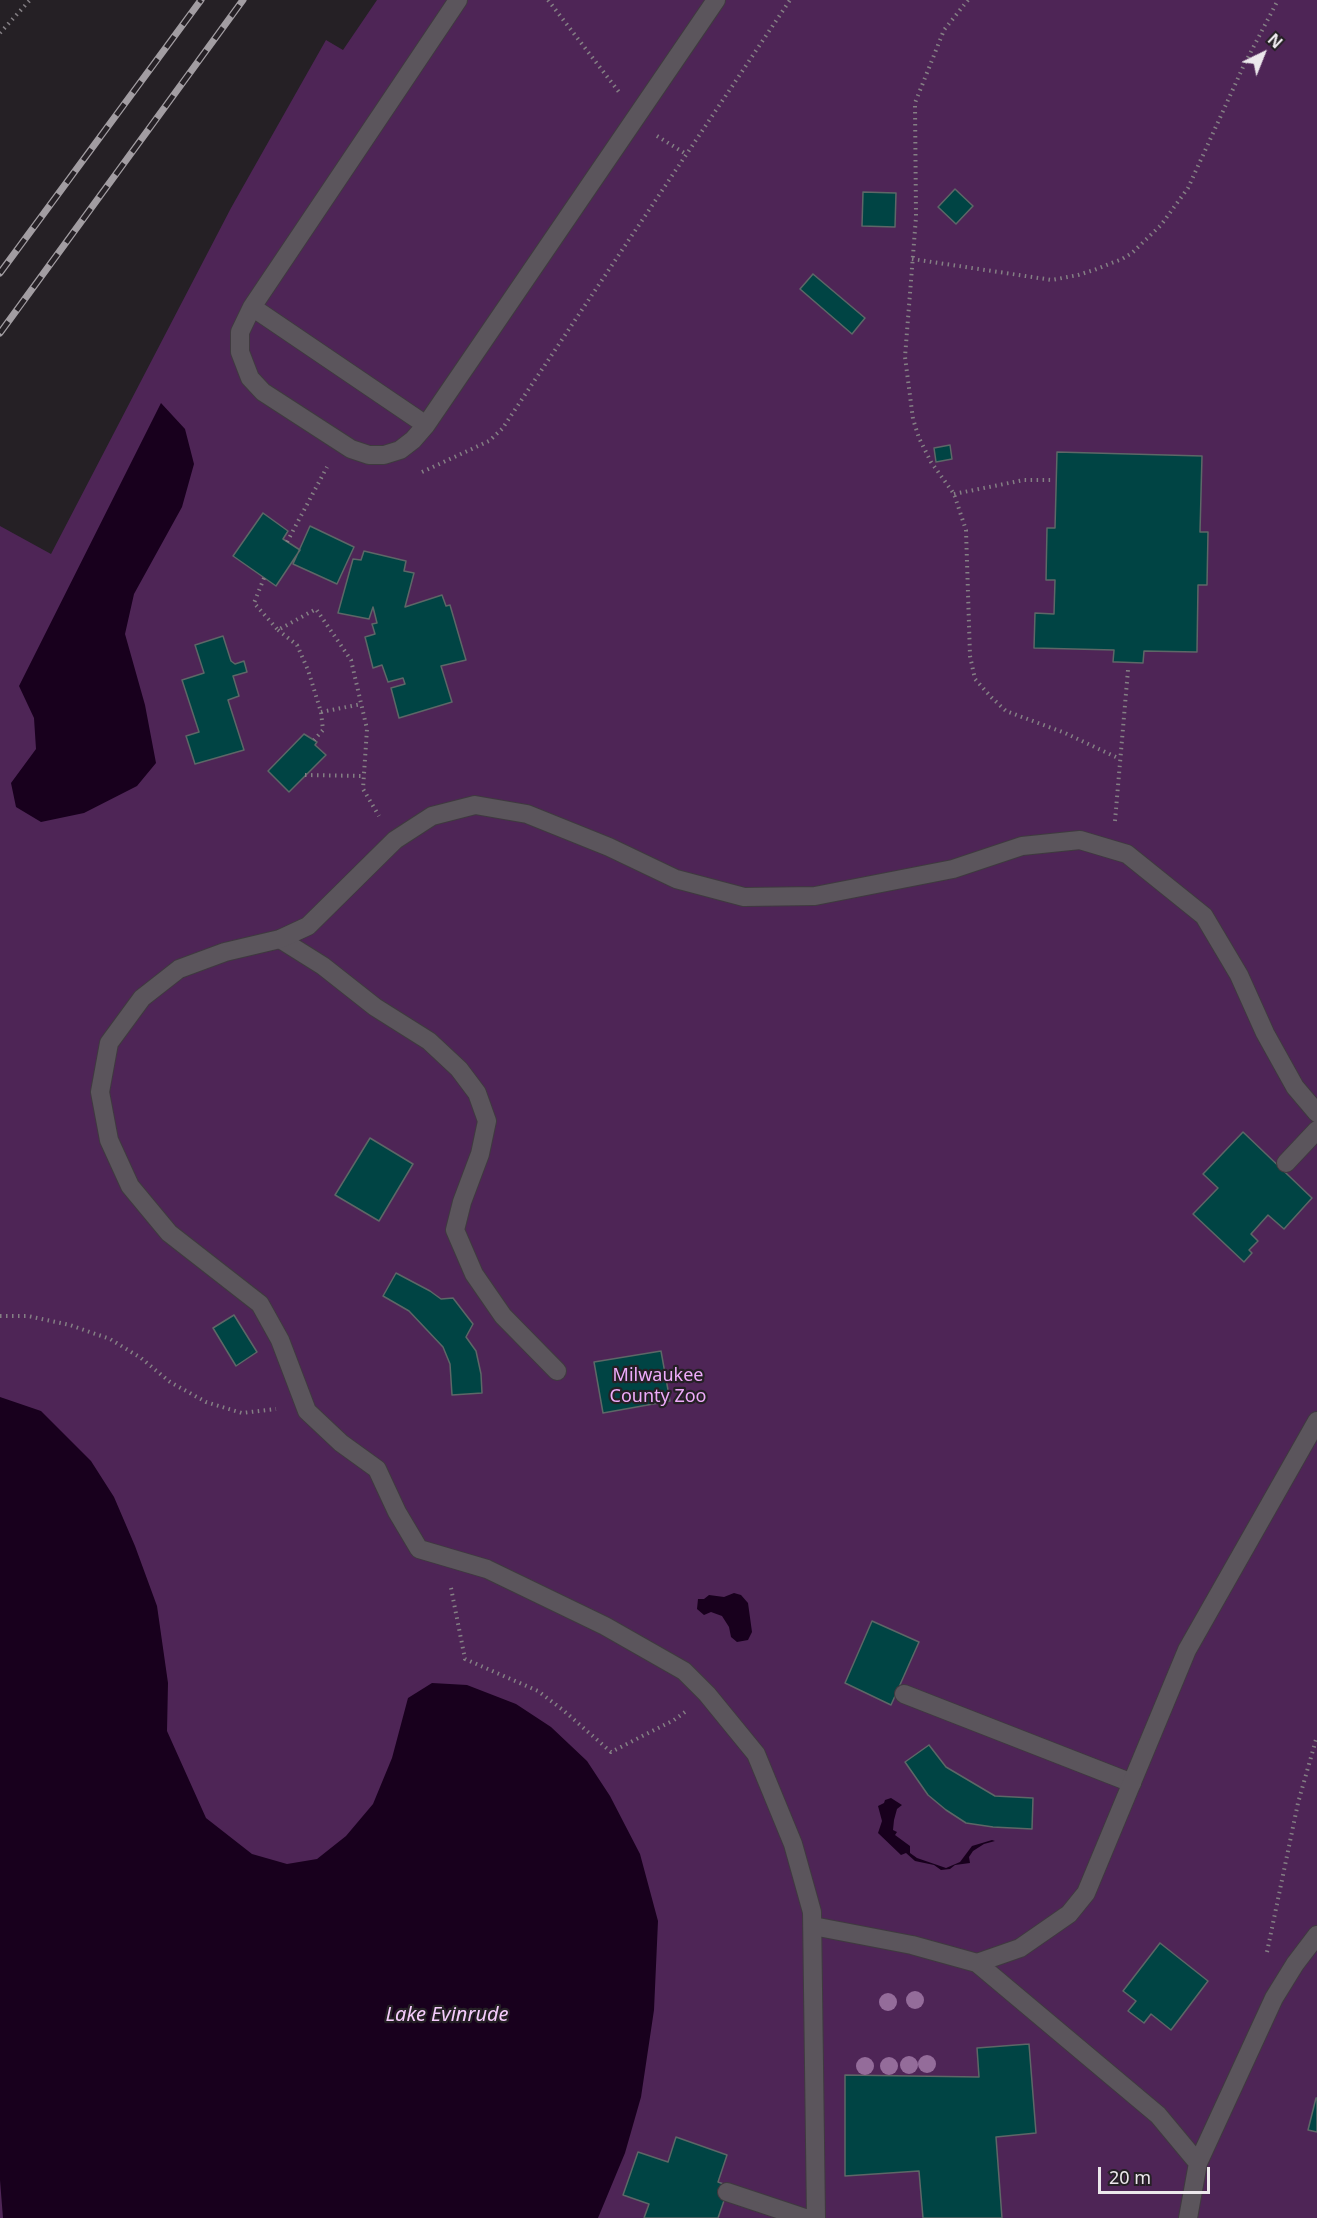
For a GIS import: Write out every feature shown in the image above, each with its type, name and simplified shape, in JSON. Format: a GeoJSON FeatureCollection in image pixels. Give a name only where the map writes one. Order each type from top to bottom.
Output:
{"type":"FeatureCollection","features":[{"type":"Feature","properties":{"kind":"street"},"geometry":{"type":"LineString","coordinates":[[458,0],[252,307],[240,332],[240,352],[250,378],[263,392],[351,449],[369,455],[384,455],[400,450],[413,440],[426,425],[716,0]]}},
{"type":"Feature","properties":{"kind":"street"},"geometry":{"type":"LineString","coordinates":[[252,307],[426,425]]}},
{"type":"Feature","properties":{"kind":"street"},"geometry":{"type":"LineString","coordinates":[[816,2218],[812,1912],[793,1844],[756,1754],[707,1694],[684,1671],[605,1626],[487,1569],[419,1549],[397,1512],[376,1469],[341,1443],[307,1412],[280,1340],[260,1304],[169,1233],[130,1186],[109,1140],[100,1092],[109,1043],[142,998],[179,969],[225,952],[280,939],[308,926],[395,840],[432,816],[475,805],[527,814],[609,847],[676,879],[744,897],[815,896],[953,869],[1022,846],[1080,840],[1127,854],[1204,915],[1239,975],[1265,1033],[1294,1087],[1317,1113]]}},
{"type":"Feature","properties":{"kind":"street"},"geometry":{"type":"LineString","coordinates":[[280,939],[323,966],[375,1007],[429,1041],[459,1069],[477,1093],[487,1121],[480,1154],[462,1202],[455,1230],[474,1274],[503,1316],[557,1371]]}},
{"type":"Feature","properties":{"kind":"street"},"geometry":{"type":"LineString","coordinates":[[1286,1163],[1317,1130]]}},
{"type":"Feature","properties":{"kind":"street"},"geometry":{"type":"LineString","coordinates":[[977,1963],[1020,1948],[1069,1914],[1086,1893],[1187,1650],[1317,1421]]}},
{"type":"Feature","properties":{"kind":"street"},"geometry":{"type":"LineString","coordinates":[[904,1694],[1132,1783]]}},
{"type":"Feature","properties":{"kind":"street"},"geometry":{"type":"LineString","coordinates":[[813,1926],[912,1945],[977,1963],[1158,2115],[1198,2163]]}},
{"type":"Feature","properties":{"kind":"street"},"geometry":{"type":"LineString","coordinates":[[1188,2218],[1198,2163],[1274,1998],[1295,1964],[1317,1935]]}},
{"type":"Feature","properties":{"kind":"street"},"geometry":{"type":"LineString","coordinates":[[727,2192],[805,2218]]}},
{"type":"Feature","properties":{"kind":"path"},"geometry":{"type":"LineString","coordinates":[[0,33],[30,0]]}},
{"type":"Feature","properties":{"kind":"path"},"geometry":{"type":"LineString","coordinates":[[548,0],[625,99]]}},
{"type":"Feature","properties":{"kind":"path"},"geometry":{"type":"LineString","coordinates":[[502,429],[790,0]]}},
{"type":"Feature","properties":{"kind":"path"},"geometry":{"type":"LineString","coordinates":[[968,0],[944,30],[915,103],[916,217],[905,357],[913,419],[924,448],[954,494],[966,530],[970,656],[975,679],[1006,711],[1065,732],[1120,759]]}},
{"type":"Feature","properties":{"kind":"path"},"geometry":{"type":"LineString","coordinates":[[912,259],[1052,280],[1094,270],[1122,259],[1132,252],[1161,225],[1188,188],[1244,65],[1278,0]]}},
{"type":"Feature","properties":{"kind":"path"},"geometry":{"type":"LineString","coordinates":[[678,149],[686,154]]}},
{"type":"Feature","properties":{"kind":"path"},"geometry":{"type":"LineString","coordinates":[[287,542],[327,466]]}},
{"type":"Feature","properties":{"kind":"path"},"geometry":{"type":"LineString","coordinates":[[954,494],[1024,480],[1053,480]]}},
{"type":"Feature","properties":{"kind":"path"},"geometry":{"type":"LineString","coordinates":[[264,578],[254,603],[278,630],[297,645],[308,670],[321,712],[322,730],[314,740]]}},
{"type":"Feature","properties":{"kind":"path"},"geometry":{"type":"LineString","coordinates":[[278,630],[316,609],[351,660],[368,729],[363,789],[395,840]]}},
{"type":"Feature","properties":{"kind":"path"},"geometry":{"type":"LineString","coordinates":[[1113,850],[1128,670]]}},
{"type":"Feature","properties":{"kind":"path"},"geometry":{"type":"LineString","coordinates":[[321,712],[362,704]]}},
{"type":"Feature","properties":{"kind":"path"},"geometry":{"type":"LineString","coordinates":[[305,775],[364,776]]}},
{"type":"Feature","properties":{"kind":"path"},"geometry":{"type":"LineString","coordinates":[[0,1316],[28,1316],[70,1325],[110,1339],[141,1358],[179,1387],[206,1402],[242,1413],[281,1409],[301,1398]]}},
{"type":"Feature","properties":{"kind":"path"},"geometry":{"type":"LineString","coordinates":[[446,1557],[465,1659],[537,1691],[563,1710],[610,1752],[674,1720],[707,1694]]}},
{"type":"Feature","properties":{"kind":"path"},"geometry":{"type":"LineString","coordinates":[[1274,1998],[1266,1961],[1268,1945],[1298,1803],[1317,1736]]}},
{"type":"Feature","properties":{"kind":"green space","name":"Milwaukee County Zoo"},"geometry":{"type":"Polygon","coordinates":[[[377,0],[1317,0],[1317,2218],[0,2218],[0,526],[51,554],[231,208],[326,40],[343,50],[377,0]]]}},
{"type":"Feature","properties":{"kind":"water"},"geometry":{"type":"Polygon","coordinates":[[[161,403],[185,429],[194,464],[182,507],[134,594],[125,634],[145,705],[156,763],[137,786],[84,813],[41,822],[16,807],[11,783],[36,749],[34,718],[19,686],[161,403]]]}},
{"type":"Feature","properties":{"kind":"water","name":"Lake Evinrude"},"geometry":{"type":"Polygon","coordinates":[[[0,1397],[41,1411],[91,1461],[114,1497],[157,1606],[168,1683],[167,1731],[206,1818],[252,1854],[287,1864],[317,1859],[346,1836],[373,1804],[392,1758],[408,1698],[432,1683],[467,1685],[516,1704],[551,1727],[587,1761],[610,1796],[640,1854],[658,1921],[654,2010],[641,2097],[625,2153],[598,2218],[3,2218],[0,2180],[0,1397]]]}},
{"type":"Feature","properties":{"kind":"water"},"geometry":{"type":"Polygon","coordinates":[[[734,1593],[741,1595],[748,1603],[752,1632],[748,1640],[737,1642],[731,1637],[729,1627],[722,1616],[711,1612],[704,1615],[697,1609],[698,1599],[704,1599],[709,1595],[724,1597],[734,1593]]]}},
{"type":"Feature","properties":{"kind":"water"},"geometry":{"type":"Polygon","coordinates":[[[891,1798],[902,1805],[897,1809],[894,1820],[893,1830],[897,1832],[895,1835],[910,1846],[910,1853],[917,1858],[946,1868],[960,1862],[972,1846],[995,1841],[984,1844],[973,1851],[969,1857],[970,1863],[955,1865],[950,1869],[941,1870],[934,1865],[915,1861],[906,1853],[901,1855],[878,1833],[882,1821],[878,1806],[891,1798]]]}},
{"type":"Feature","properties":{"kind":"building"},"geometry":{"type":"Polygon","coordinates":[[[955,189],[973,206],[956,224],[938,207],[955,189]]]}},
{"type":"Feature","properties":{"kind":"building"},"geometry":{"type":"Polygon","coordinates":[[[863,192],[896,193],[895,227],[862,226],[863,192]]]}},
{"type":"Feature","properties":{"kind":"building"},"geometry":{"type":"Polygon","coordinates":[[[813,274],[865,318],[852,334],[800,289],[813,274]]]}},
{"type":"Feature","properties":{"kind":"building"},"geometry":{"type":"Polygon","coordinates":[[[950,445],[952,459],[936,462],[934,448],[950,445]]]}},
{"type":"Feature","properties":{"kind":"building"},"geometry":{"type":"Polygon","coordinates":[[[1057,452],[1202,456],[1200,532],[1208,532],[1207,585],[1198,585],[1197,652],[1144,651],[1143,663],[1113,662],[1114,650],[1034,648],[1035,613],[1054,614],[1055,580],[1046,580],[1047,528],[1055,528],[1057,452]]]}},
{"type":"Feature","properties":{"kind":"building"},"geometry":{"type":"Polygon","coordinates":[[[263,513],[288,531],[283,539],[300,550],[276,586],[233,556],[263,513]]]}},
{"type":"Feature","properties":{"kind":"building"},"geometry":{"type":"Polygon","coordinates":[[[310,526],[354,547],[337,584],[293,564],[310,526]]]}},
{"type":"Feature","properties":{"kind":"building"},"geometry":{"type":"Polygon","coordinates":[[[364,551],[406,561],[404,571],[414,573],[405,607],[442,595],[446,606],[450,605],[466,660],[441,666],[452,702],[399,718],[391,688],[405,684],[403,678],[388,682],[382,665],[373,668],[365,637],[375,634],[372,624],[377,623],[373,607],[369,619],[338,613],[353,559],[361,560],[364,551]]]}},
{"type":"Feature","properties":{"kind":"building"},"geometry":{"type":"Polygon","coordinates":[[[223,636],[231,661],[235,664],[244,661],[247,672],[233,676],[239,696],[228,700],[244,750],[195,764],[186,736],[199,732],[182,680],[204,673],[195,645],[223,636]]]}},
{"type":"Feature","properties":{"kind":"building"},"geometry":{"type":"Polygon","coordinates":[[[304,734],[317,742],[315,745],[326,755],[289,792],[268,771],[304,734]]]}},
{"type":"Feature","properties":{"kind":"building"},"geometry":{"type":"Polygon","coordinates":[[[1243,1132],[1312,1198],[1284,1229],[1268,1215],[1251,1234],[1258,1241],[1249,1250],[1252,1253],[1244,1262],[1193,1214],[1218,1188],[1203,1174],[1243,1132]]]}},
{"type":"Feature","properties":{"kind":"building"},"geometry":{"type":"Polygon","coordinates":[[[370,1138],[413,1164],[379,1221],[335,1195],[370,1138]]]}},
{"type":"Feature","properties":{"kind":"building"},"geometry":{"type":"Polygon","coordinates":[[[396,1273],[441,1299],[453,1298],[473,1324],[466,1337],[476,1351],[482,1393],[452,1395],[450,1364],[443,1347],[409,1311],[383,1296],[396,1273]]]}},
{"type":"Feature","properties":{"kind":"building"},"geometry":{"type":"Polygon","coordinates":[[[234,1315],[257,1352],[236,1366],[213,1328],[234,1315]]]}},
{"type":"Feature","properties":{"kind":"building"},"geometry":{"type":"Polygon","coordinates":[[[661,1351],[670,1401],[603,1413],[594,1362],[661,1351]]]}},
{"type":"Feature","properties":{"kind":"building"},"geometry":{"type":"Polygon","coordinates":[[[872,1621],[919,1642],[891,1705],[845,1683],[872,1621]]]}},
{"type":"Feature","properties":{"kind":"building"},"geometry":{"type":"Polygon","coordinates":[[[929,1745],[946,1767],[995,1796],[1033,1798],[1032,1829],[966,1823],[946,1810],[928,1795],[905,1762],[929,1745]]]}},
{"type":"Feature","properties":{"kind":"building"},"geometry":{"type":"Polygon","coordinates":[[[1160,1943],[1208,1981],[1171,2030],[1151,2014],[1144,2023],[1128,2011],[1136,2001],[1123,1991],[1160,1943]]]}},
{"type":"Feature","properties":{"kind":"building"},"geometry":{"type":"Polygon","coordinates":[[[1029,2044],[1036,2133],[996,2137],[1002,2218],[923,2218],[919,2171],[845,2176],[845,2075],[979,2077],[977,2048],[1029,2044]]]}},
{"type":"Feature","properties":{"kind":"building"},"geometry":{"type":"Polygon","coordinates":[[[1317,2098],[1317,2132],[1308,2130],[1317,2098]]]}},
{"type":"Feature","properties":{"kind":"building"},"geometry":{"type":"Polygon","coordinates":[[[676,2137],[727,2155],[718,2182],[729,2186],[718,2218],[644,2218],[649,2204],[623,2195],[638,2152],[668,2162],[676,2137]]]}},
{"type":"Feature","properties":{"kind":"railway"},"geometry":{"type":"LineString","coordinates":[[0,273],[201,0]]}},
{"type":"Feature","properties":{"kind":"railway"},"geometry":{"type":"LineString","coordinates":[[0,333],[243,0]]}}]}
